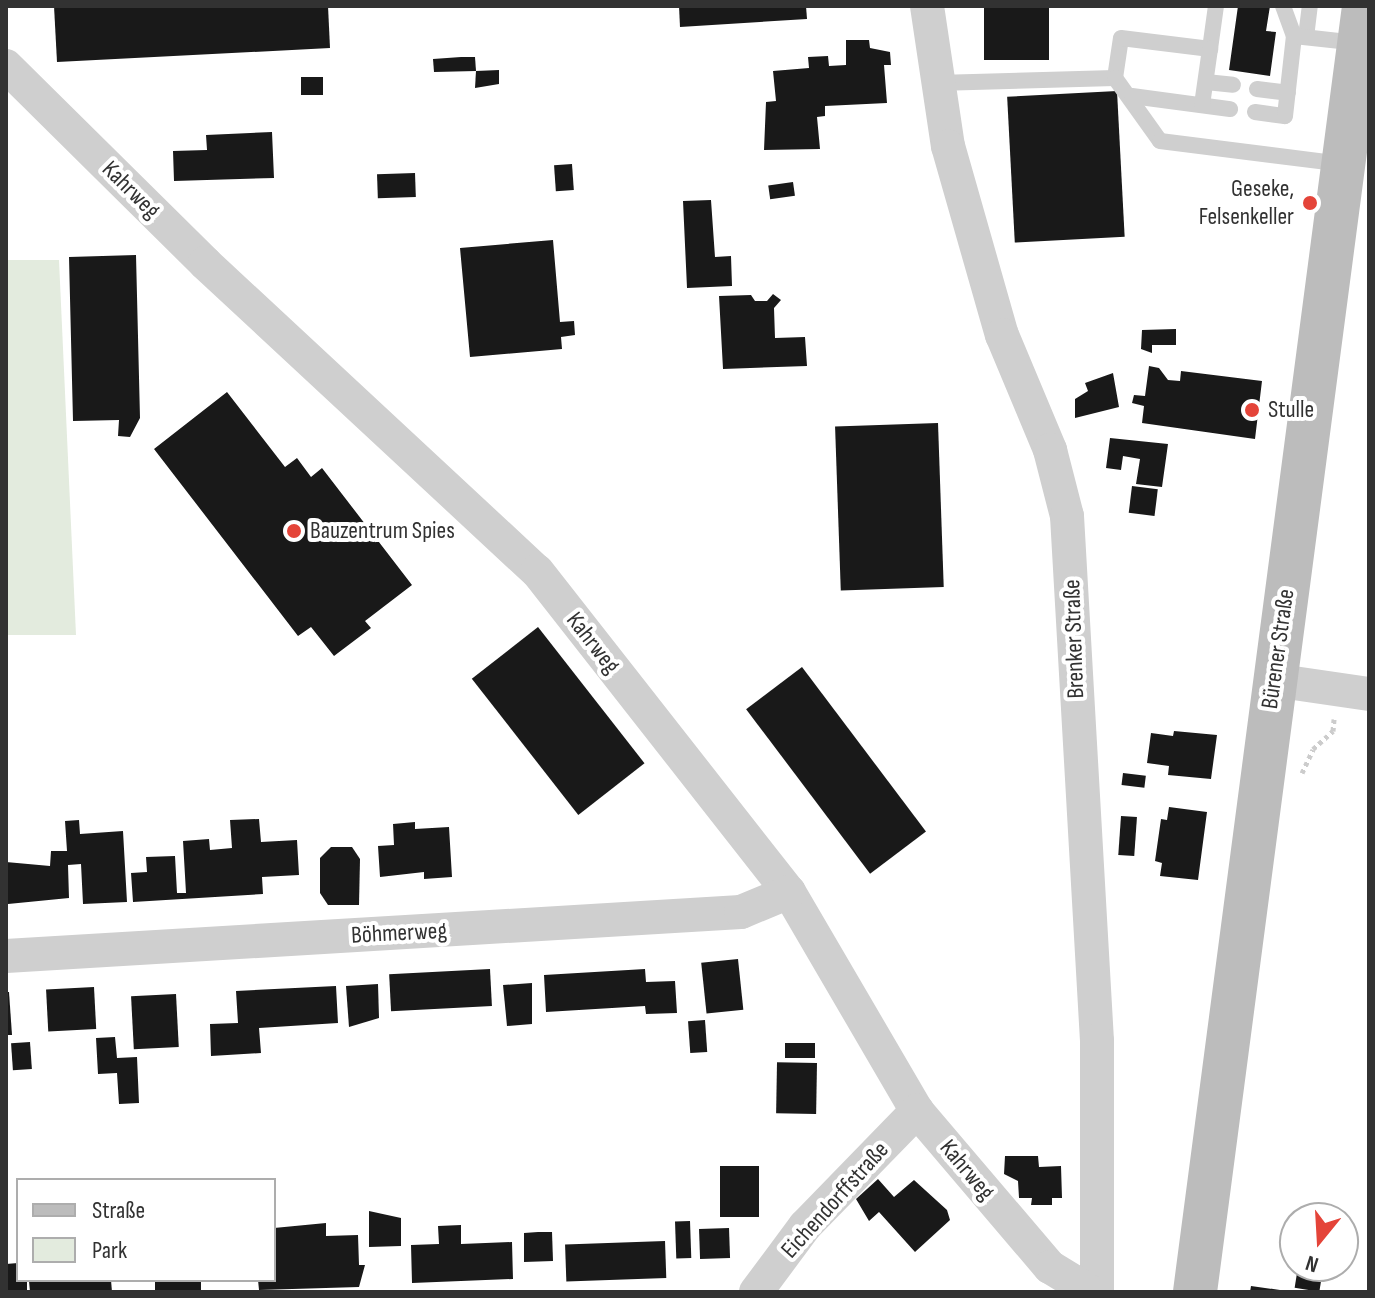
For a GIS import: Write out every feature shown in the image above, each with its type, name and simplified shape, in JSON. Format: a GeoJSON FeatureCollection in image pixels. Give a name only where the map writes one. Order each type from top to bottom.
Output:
{"type":"FeatureCollection","features":[{"type":"Feature","properties":{"kind":"main road","name":"Bürener Straße"},"geometry":{"type":"LineString","coordinates":[[1195,1292],[1361,24]]}},
{"type":"Feature","properties":{"kind":"street","name":"Brenker Straße"},"geometry":{"type":"LineString","coordinates":[[927,6],[935,83],[1002,335],[1050,450],[1067,516],[1097,1041],[1094,1292]]}},
{"type":"Feature","properties":{"kind":"street","name":"Kahrweg"},"geometry":{"type":"LineString","coordinates":[[6,66],[205,263],[537,571],[789,892],[917,1111],[1050,1267],[1094,1292]]}},
{"type":"Feature","properties":{"kind":"street"},"geometry":{"type":"LineString","coordinates":[[1273,680],[1369,694]]}},
{"type":"Feature","properties":{"kind":"street","name":"Böhmerweg"},"geometry":{"type":"LineString","coordinates":[[6,956],[741,912],[789,892]]}},
{"type":"Feature","properties":{"kind":"street","name":"Eichendorffstraße"},"geometry":{"type":"LineString","coordinates":[[756,1292],[805,1226],[917,1111]]}},
{"type":"Feature","properties":{"kind":"lane"},"geometry":{"type":"LineString","coordinates":[[1202,105],[1216,6]]}},
{"type":"Feature","properties":{"kind":"lane"},"geometry":{"type":"LineString","coordinates":[[1283,6],[1300,36]]}},
{"type":"Feature","properties":{"kind":"lane"},"geometry":{"type":"LineString","coordinates":[[1255,112],[1285,116],[1300,36],[1310,6]]}},
{"type":"Feature","properties":{"kind":"lane"},"geometry":{"type":"LineString","coordinates":[[1300,36],[1361,24]]}},
{"type":"Feature","properties":{"kind":"lane"},"geometry":{"type":"LineString","coordinates":[[1115,78],[1121,38],[1210,49]]}},
{"type":"Feature","properties":{"kind":"lane"},"geometry":{"type":"LineString","coordinates":[[935,83],[1115,78],[1132,96],[1160,141],[1342,164]]}},
{"type":"Feature","properties":{"kind":"lane"},"geometry":{"type":"LineString","coordinates":[[1206,82],[1233,85]]}},
{"type":"Feature","properties":{"kind":"lane"},"geometry":{"type":"LineString","coordinates":[[1257,89],[1288,93]]}},
{"type":"Feature","properties":{"kind":"lane"},"geometry":{"type":"LineString","coordinates":[[1132,96],[1230,109]]}},
{"type":"Feature","properties":{"kind":"path"},"geometry":{"type":"LineString","coordinates":[[1300,788],[1313,749],[1333,731],[1336,689]]}},
{"type":"Feature","properties":{"kind":"green space"},"geometry":{"type":"Polygon","coordinates":[[[6,260],[59,260],[76,635],[6,635],[6,260]]]}},
{"type":"Feature","properties":{"kind":"building"},"geometry":{"type":"Polygon","coordinates":[[[54,6],[328,6],[330,48],[57,62],[54,6]]]}},
{"type":"Feature","properties":{"kind":"building"},"geometry":{"type":"Polygon","coordinates":[[[679,6],[806,6],[807,19],[680,27],[679,6]]]}},
{"type":"Feature","properties":{"kind":"building"},"geometry":{"type":"Polygon","coordinates":[[[984,6],[1049,6],[1049,60],[984,60],[984,6]]]}},
{"type":"Feature","properties":{"kind":"building"},"geometry":{"type":"Polygon","coordinates":[[[1238,6],[1270,6],[1266,31],[1276,32],[1270,76],[1229,70],[1238,6]]]}},
{"type":"Feature","properties":{"kind":"building"},"geometry":{"type":"Polygon","coordinates":[[[846,40],[869,40],[870,48],[890,52],[891,65],[884,65],[887,103],[825,106],[825,116],[817,117],[820,149],[764,150],[766,102],[776,101],[773,71],[809,68],[808,57],[828,56],[829,66],[846,65],[846,40]]]}},
{"type":"Feature","properties":{"kind":"building"},"geometry":{"type":"Polygon","coordinates":[[[475,57],[476,71],[434,72],[433,59],[475,57]]]}},
{"type":"Feature","properties":{"kind":"building"},"geometry":{"type":"Polygon","coordinates":[[[499,70],[499,84],[475,88],[476,71],[499,70]]]}},
{"type":"Feature","properties":{"kind":"building"},"geometry":{"type":"Polygon","coordinates":[[[301,77],[323,77],[323,95],[301,95],[301,77]]]}},
{"type":"Feature","properties":{"kind":"building"},"geometry":{"type":"Polygon","coordinates":[[[1117,91],[1125,237],[1015,243],[1007,97],[1117,91]]]}},
{"type":"Feature","properties":{"kind":"building"},"geometry":{"type":"Polygon","coordinates":[[[272,132],[274,178],[174,181],[173,151],[207,150],[206,135],[272,132]]]}},
{"type":"Feature","properties":{"kind":"building"},"geometry":{"type":"Polygon","coordinates":[[[572,164],[574,190],[556,191],[554,165],[572,164]]]}},
{"type":"Feature","properties":{"kind":"building"},"geometry":{"type":"Polygon","coordinates":[[[415,173],[416,197],[378,198],[377,174],[415,173]]]}},
{"type":"Feature","properties":{"kind":"building"},"geometry":{"type":"Polygon","coordinates":[[[793,182],[795,196],[770,199],[768,185],[793,182]]]}},
{"type":"Feature","properties":{"kind":"building"},"geometry":{"type":"Polygon","coordinates":[[[711,200],[715,257],[731,256],[732,286],[687,288],[683,201],[711,200]]]}},
{"type":"Feature","properties":{"kind":"building"},"geometry":{"type":"Polygon","coordinates":[[[553,240],[560,322],[574,321],[575,335],[561,337],[562,349],[470,357],[460,248],[553,240]]]}},
{"type":"Feature","properties":{"kind":"building"},"geometry":{"type":"Polygon","coordinates":[[[136,255],[140,418],[130,437],[118,436],[119,420],[73,421],[69,257],[136,255]]]}},
{"type":"Feature","properties":{"kind":"building"},"geometry":{"type":"Polygon","coordinates":[[[773,294],[781,300],[774,308],[775,338],[805,337],[807,366],[723,369],[719,296],[751,295],[755,301],[767,301],[773,294]]]}},
{"type":"Feature","properties":{"kind":"building"},"geometry":{"type":"Polygon","coordinates":[[[1176,329],[1176,345],[1152,345],[1152,353],[1141,349],[1142,330],[1176,329]]]}},
{"type":"Feature","properties":{"kind":"building"},"geometry":{"type":"Polygon","coordinates":[[[1149,366],[1159,368],[1168,380],[1180,381],[1181,371],[1262,381],[1255,439],[1142,423],[1144,406],[1132,403],[1134,395],[1145,396],[1149,366]]]}},
{"type":"Feature","properties":{"kind":"building"},"geometry":{"type":"Polygon","coordinates":[[[1113,373],[1119,407],[1075,418],[1075,399],[1088,391],[1085,383],[1113,373]]]}},
{"type":"Feature","properties":{"kind":"building","name":"Bauzentrum Spies"},"geometry":{"type":"Polygon","coordinates":[[[227,392],[285,467],[297,458],[311,477],[322,468],[412,585],[365,621],[371,628],[334,656],[311,627],[298,636],[154,449],[227,392]]]}},
{"type":"Feature","properties":{"kind":"building"},"geometry":{"type":"Polygon","coordinates":[[[938,423],[944,587],[841,590],[835,427],[938,423]]]}},
{"type":"Feature","properties":{"kind":"building"},"geometry":{"type":"Polygon","coordinates":[[[1110,438],[1168,444],[1162,487],[1136,484],[1140,459],[1123,456],[1121,470],[1106,468],[1110,438]]]}},
{"type":"Feature","properties":{"kind":"building"},"geometry":{"type":"Polygon","coordinates":[[[1132,486],[1158,489],[1155,516],[1129,513],[1132,486]]]}},
{"type":"Feature","properties":{"kind":"building"},"geometry":{"type":"Polygon","coordinates":[[[538,627],[645,763],[578,815],[472,679],[538,627]]]}},
{"type":"Feature","properties":{"kind":"building"},"geometry":{"type":"Polygon","coordinates":[[[802,667],[926,832],[870,874],[746,709],[802,667]]]}},
{"type":"Feature","properties":{"kind":"building"},"geometry":{"type":"Polygon","coordinates":[[[1174,731],[1217,735],[1211,779],[1168,775],[1169,766],[1147,763],[1151,733],[1173,736],[1174,731]]]}},
{"type":"Feature","properties":{"kind":"building"},"geometry":{"type":"Polygon","coordinates":[[[1123,773],[1146,776],[1144,788],[1122,785],[1123,773]]]}},
{"type":"Feature","properties":{"kind":"building"},"geometry":{"type":"Polygon","coordinates":[[[1169,807],[1207,812],[1198,880],[1160,876],[1162,863],[1155,861],[1161,819],[1167,820],[1169,807]]]}},
{"type":"Feature","properties":{"kind":"building"},"geometry":{"type":"Polygon","coordinates":[[[1121,816],[1137,817],[1134,856],[1118,855],[1121,816]]]}},
{"type":"Feature","properties":{"kind":"building"},"geometry":{"type":"Polygon","coordinates":[[[259,819],[261,842],[297,840],[299,875],[262,877],[263,894],[133,902],[131,873],[147,872],[146,857],[175,856],[177,893],[186,893],[183,841],[209,839],[210,850],[232,848],[230,820],[259,819]]]}},
{"type":"Feature","properties":{"kind":"building"},"geometry":{"type":"Polygon","coordinates":[[[79,820],[80,834],[123,831],[127,902],[83,904],[81,864],[68,865],[69,898],[8,904],[6,862],[50,866],[51,851],[67,851],[65,821],[79,820]]]}},
{"type":"Feature","properties":{"kind":"building"},"geometry":{"type":"Polygon","coordinates":[[[415,822],[415,829],[449,827],[452,877],[424,879],[424,872],[380,877],[378,846],[394,845],[393,824],[415,822]]]}},
{"type":"Feature","properties":{"kind":"building"},"geometry":{"type":"Polygon","coordinates":[[[331,847],[352,847],[360,859],[359,905],[328,905],[320,893],[320,858],[331,847]]]}},
{"type":"Feature","properties":{"kind":"building"},"geometry":{"type":"Polygon","coordinates":[[[738,959],[743,1010],[707,1014],[701,963],[738,959]]]}},
{"type":"Feature","properties":{"kind":"building"},"geometry":{"type":"Polygon","coordinates":[[[490,969],[492,1006],[391,1011],[389,974],[490,969]]]}},
{"type":"Feature","properties":{"kind":"building"},"geometry":{"type":"Polygon","coordinates":[[[645,969],[646,982],[675,981],[677,1013],[646,1014],[645,1006],[546,1012],[544,975],[645,969]]]}},
{"type":"Feature","properties":{"kind":"building"},"geometry":{"type":"Polygon","coordinates":[[[532,983],[532,1024],[507,1026],[503,985],[532,983]]]}},
{"type":"Feature","properties":{"kind":"building"},"geometry":{"type":"Polygon","coordinates":[[[378,984],[379,1018],[349,1027],[346,986],[378,984]]]}},
{"type":"Feature","properties":{"kind":"building"},"geometry":{"type":"Polygon","coordinates":[[[336,986],[338,1023],[259,1028],[261,1053],[211,1056],[210,1024],[238,1023],[236,991],[336,986]]]}},
{"type":"Feature","properties":{"kind":"building"},"geometry":{"type":"Polygon","coordinates":[[[94,987],[96,1029],[48,1031],[46,990],[94,987]]]}},
{"type":"Feature","properties":{"kind":"building"},"geometry":{"type":"Polygon","coordinates":[[[6,992],[9,992],[12,1035],[6,1035],[6,992]]]}},
{"type":"Feature","properties":{"kind":"building"},"geometry":{"type":"Polygon","coordinates":[[[176,994],[179,1047],[134,1049],[131,996],[176,994]]]}},
{"type":"Feature","properties":{"kind":"building"},"geometry":{"type":"Polygon","coordinates":[[[705,1020],[707,1052],[690,1053],[688,1021],[705,1020]]]}},
{"type":"Feature","properties":{"kind":"building"},"geometry":{"type":"Polygon","coordinates":[[[115,1037],[117,1058],[137,1057],[139,1103],[119,1104],[117,1073],[98,1074],[96,1038],[115,1037]]]}},
{"type":"Feature","properties":{"kind":"building"},"geometry":{"type":"Polygon","coordinates":[[[30,1042],[32,1069],[13,1070],[11,1043],[30,1042]]]}},
{"type":"Feature","properties":{"kind":"building"},"geometry":{"type":"Polygon","coordinates":[[[785,1043],[815,1043],[815,1058],[785,1058],[785,1043]]]}},
{"type":"Feature","properties":{"kind":"building"},"geometry":{"type":"Polygon","coordinates":[[[777,1062],[817,1063],[816,1114],[776,1113],[777,1062]]]}},
{"type":"Feature","properties":{"kind":"building"},"geometry":{"type":"Polygon","coordinates":[[[1005,1156],[1038,1156],[1039,1167],[1061,1166],[1062,1198],[1052,1198],[1052,1205],[1031,1205],[1032,1198],[1019,1198],[1018,1181],[1004,1174],[1005,1156]]]}},
{"type":"Feature","properties":{"kind":"building"},"geometry":{"type":"Polygon","coordinates":[[[720,1166],[759,1166],[759,1217],[720,1217],[720,1166]]]}},
{"type":"Feature","properties":{"kind":"building"},"geometry":{"type":"Polygon","coordinates":[[[878,1179],[894,1197],[914,1180],[947,1210],[950,1220],[915,1252],[879,1212],[869,1221],[856,1199],[878,1179]]]}},
{"type":"Feature","properties":{"kind":"building"},"geometry":{"type":"Polygon","coordinates":[[[369,1211],[401,1218],[401,1246],[369,1247],[369,1211]]]}},
{"type":"Feature","properties":{"kind":"building"},"geometry":{"type":"Polygon","coordinates":[[[690,1221],[691,1258],[676,1259],[675,1222],[690,1221]]]}},
{"type":"Feature","properties":{"kind":"building"},"geometry":{"type":"Polygon","coordinates":[[[326,1223],[326,1236],[358,1235],[359,1265],[365,1265],[359,1287],[259,1290],[258,1282],[276,1282],[276,1228],[326,1223]]]}},
{"type":"Feature","properties":{"kind":"building"},"geometry":{"type":"Polygon","coordinates":[[[461,1225],[461,1244],[512,1242],[513,1279],[412,1283],[411,1245],[439,1244],[438,1226],[461,1225]]]}},
{"type":"Feature","properties":{"kind":"building"},"geometry":{"type":"Polygon","coordinates":[[[729,1228],[730,1258],[700,1259],[699,1229],[729,1228]]]}},
{"type":"Feature","properties":{"kind":"building"},"geometry":{"type":"Polygon","coordinates":[[[552,1232],[553,1261],[524,1262],[524,1233],[552,1232]]]}},
{"type":"Feature","properties":{"kind":"building"},"geometry":{"type":"Polygon","coordinates":[[[665,1241],[666,1278],[566,1281],[565,1244],[665,1241]]]}},
{"type":"Feature","properties":{"kind":"building"},"geometry":{"type":"Polygon","coordinates":[[[16,1263],[16,1282],[27,1282],[27,1292],[6,1292],[6,1264],[16,1263]]]}},
{"type":"Feature","properties":{"kind":"building"},"geometry":{"type":"Polygon","coordinates":[[[29,1282],[111,1282],[112,1292],[30,1292],[29,1282]]]}},
{"type":"Feature","properties":{"kind":"building"},"geometry":{"type":"Polygon","coordinates":[[[155,1282],[201,1282],[201,1292],[155,1292],[155,1282]]]}},
{"type":"Feature","properties":{"kind":"building"},"geometry":{"type":"Polygon","coordinates":[[[1296,1282],[1321,1282],[1319,1292],[1295,1288],[1296,1282]]]}},
{"type":"Feature","properties":{"kind":"building"},"geometry":{"type":"Polygon","coordinates":[[[1251,1286],[1280,1290],[1280,1292],[1250,1292],[1251,1286]]]}},
{"type":"Feature","properties":{"kind":"place","name":"Geseke, Felsenkeller"},"geometry":{"type":"Point","coordinates":[1310,203]}},
{"type":"Feature","properties":{"kind":"place","name":"Stulle"},"geometry":{"type":"Point","coordinates":[1252,410]}},
{"type":"Feature","properties":{"kind":"place","name":"Bauzentrum Spies"},"geometry":{"type":"Point","coordinates":[294,531]}}]}
